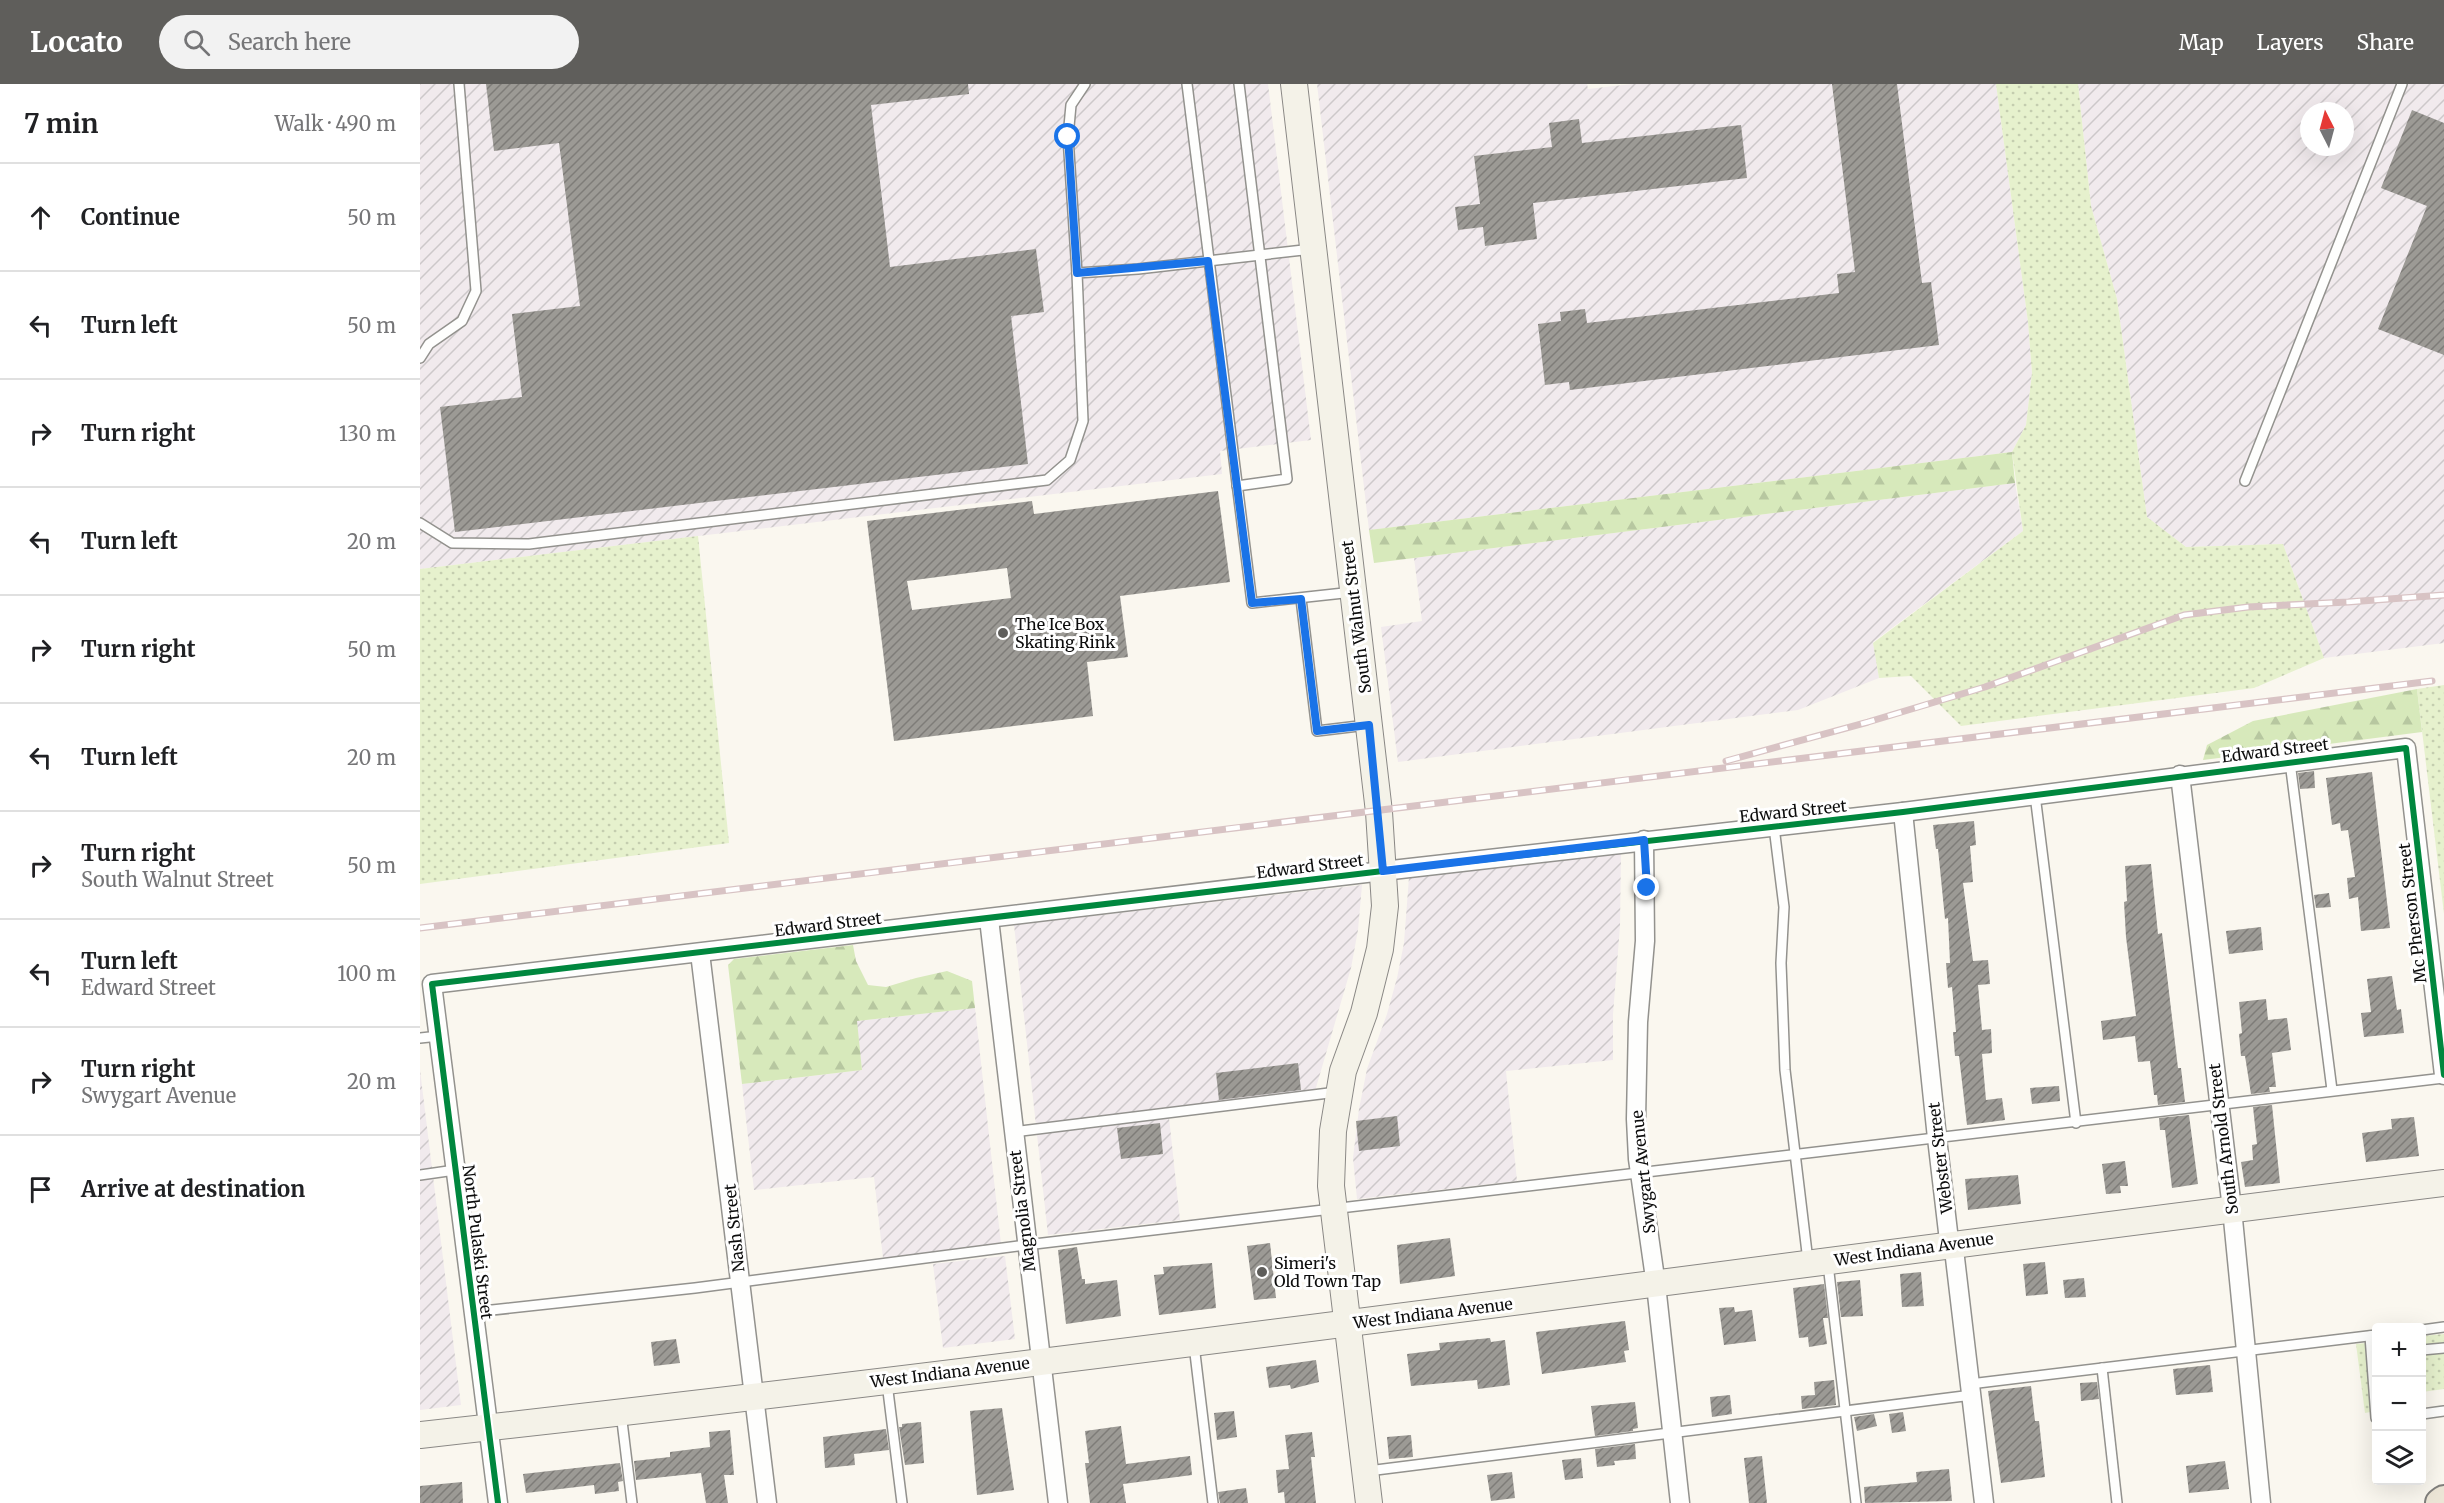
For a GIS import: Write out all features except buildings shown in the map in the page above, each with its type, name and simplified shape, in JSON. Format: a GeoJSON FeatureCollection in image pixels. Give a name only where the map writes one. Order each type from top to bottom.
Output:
{"type":"FeatureCollection","features":[{"type":"Feature","properties":{"kind":"main road"},"geometry":{"type":"LineString","coordinates":[[2440,1503],[2444,1500]]}},
{"type":"Feature","properties":{"kind":"street","name":"South Walnut Street"},"geometry":{"type":"LineString","coordinates":[[1294,84],[1369,725],[1385,906],[1376,973],[1343,1071],[1333,1131],[1331,1186],[1369,1503]]}},
{"type":"Feature","properties":{"kind":"street","name":"Edward Street"},"geometry":{"type":"LineString","coordinates":[[432,984],[1644,840],[1903,812],[2406,748]]}},
{"type":"Feature","properties":{"kind":"street","name":"Mc Pherson Street"},"geometry":{"type":"LineString","coordinates":[[2406,748],[2444,1076]]}},
{"type":"Feature","properties":{"kind":"street","name":"South Arnold Street"},"geometry":{"type":"LineString","coordinates":[[2180,775],[2232,1209],[2261,1503]]}},
{"type":"Feature","properties":{"kind":"street","name":"Webster Street"},"geometry":{"type":"LineString","coordinates":[[1903,812],[1948,1232],[1952,1244],[1984,1503]]}},
{"type":"Feature","properties":{"kind":"street","name":"Swygart Avenue"},"geometry":{"type":"LineString","coordinates":[[1644,840],[1647,888],[1646,941],[1635,1092],[1641,1174],[1656,1285],[1680,1503]]}},
{"type":"Feature","properties":{"kind":"street","name":"Magnolia Street"},"geometry":{"type":"LineString","coordinates":[[989,919],[1058,1503]]}},
{"type":"Feature","properties":{"kind":"street","name":"Nash Street"},"geometry":{"type":"LineString","coordinates":[[700,953],[767,1503]]}},
{"type":"Feature","properties":{"kind":"street","name":"North Pulaski Street"},"geometry":{"type":"LineString","coordinates":[[432,984],[498,1503]]}},
{"type":"Feature","properties":{"kind":"street","name":"West Indiana Avenue"},"geometry":{"type":"LineString","coordinates":[[420,1435],[1348,1324],[1952,1244],[2444,1183]]}},
{"type":"Feature","properties":{"kind":"lane"},"geometry":{"type":"LineString","coordinates":[[420,358],[429,345],[462,321],[476,291],[459,84]]}},
{"type":"Feature","properties":{"kind":"lane"},"geometry":{"type":"LineString","coordinates":[[420,523],[452,543],[530,544],[1047,480],[1070,460],[1083,421],[1077,273],[1068,137],[1071,105],[1085,84]]}},
{"type":"Feature","properties":{"kind":"lane"},"geometry":{"type":"LineString","coordinates":[[1187,84],[1252,603],[1354,591]]}},
{"type":"Feature","properties":{"kind":"lane"},"geometry":{"type":"LineString","coordinates":[[1237,486],[1287,479],[1239,84]]}},
{"type":"Feature","properties":{"kind":"lane"},"geometry":{"type":"LineString","coordinates":[[2245,481],[2402,84]]}},
{"type":"Feature","properties":{"kind":"lane"},"geometry":{"type":"LineString","coordinates":[[1077,273],[1313,249]]}},
{"type":"Feature","properties":{"kind":"lane"},"geometry":{"type":"LineString","coordinates":[[1301,599],[1317,731],[1369,725]]}},
{"type":"Feature","properties":{"kind":"lane"},"geometry":{"type":"LineString","coordinates":[[2290,762],[2332,1090]]}},
{"type":"Feature","properties":{"kind":"lane"},"geometry":{"type":"LineString","coordinates":[[2035,795],[2076,1123]]}},
{"type":"Feature","properties":{"kind":"lane"},"geometry":{"type":"LineString","coordinates":[[1774,827],[1784,908],[1781,963],[1785,1070],[1795,1155],[1818,1262],[1845,1412],[1856,1503]]}},
{"type":"Feature","properties":{"kind":"lane"},"geometry":{"type":"LineString","coordinates":[[420,1038],[439,1036]]}},
{"type":"Feature","properties":{"kind":"lane"},"geometry":{"type":"LineString","coordinates":[[474,1311],[740,1282],[1026,1245],[2076,1123],[2444,1076]]}},
{"type":"Feature","properties":{"kind":"lane"},"geometry":{"type":"LineString","coordinates":[[1013,1132],[1339,1092]]}},
{"type":"Feature","properties":{"kind":"lane"},"geometry":{"type":"LineString","coordinates":[[420,1175],[455,1170]]}},
{"type":"Feature","properties":{"kind":"lane"},"geometry":{"type":"LineString","coordinates":[[2426,1329],[2444,1327]]}},
{"type":"Feature","properties":{"kind":"lane"},"geometry":{"type":"LineString","coordinates":[[1366,1471],[1845,1412],[2102,1368],[2372,1336]]}},
{"type":"Feature","properties":{"kind":"lane"},"geometry":{"type":"LineString","coordinates":[[1193,1342],[1213,1503]]}},
{"type":"Feature","properties":{"kind":"lane"},"geometry":{"type":"LineString","coordinates":[[2426,1350],[2444,1348]]}},
{"type":"Feature","properties":{"kind":"lane"},"geometry":{"type":"LineString","coordinates":[[2102,1368],[2117,1503]]}},
{"type":"Feature","properties":{"kind":"lane"},"geometry":{"type":"LineString","coordinates":[[887,1380],[902,1503]]}},
{"type":"Feature","properties":{"kind":"lane"},"geometry":{"type":"LineString","coordinates":[[2426,1413],[2444,1411]]}},
{"type":"Feature","properties":{"kind":"lane"},"geometry":{"type":"LineString","coordinates":[[621,1412],[632,1503]]}},
{"type":"Feature","properties":{"kind":"shaded area"},"geometry":{"type":"Polygon","coordinates":[[[420,84],[1268,84],[1311,440],[1220,451],[1222,474],[420,569],[420,84]]]}},
{"type":"Feature","properties":{"kind":"shaded area"},"geometry":{"type":"Polygon","coordinates":[[[1317,84],[1587,84],[1588,89],[1632,84],[1996,84],[2028,322],[2032,373],[2026,425],[2012,452],[1369,530],[1317,84]]]}},
{"type":"Feature","properties":{"kind":"shaded area"},"geometry":{"type":"Polygon","coordinates":[[[2078,84],[2444,84],[2444,643],[2324,658],[2283,544],[2186,547],[2147,517],[2117,299],[2091,206],[2078,84]]]}},
{"type":"Feature","properties":{"kind":"shaded area"},"geometry":{"type":"Polygon","coordinates":[[[2015,483],[2023,531],[1873,642],[1879,678],[1798,710],[1398,762],[1381,627],[1422,621],[1414,558],[2015,483]]]}},
{"type":"Feature","properties":{"kind":"shaded area"},"geometry":{"type":"Polygon","coordinates":[[[1621,853],[1620,926],[1613,1014],[1613,1060],[1506,1071],[1517,1181],[1357,1199],[1353,1158],[1359,1109],[1367,1069],[1397,978],[1404,943],[1409,877],[1621,853]]]}},
{"type":"Feature","properties":{"kind":"shaded area"},"geometry":{"type":"Polygon","coordinates":[[[1362,885],[1358,930],[1351,968],[1315,1091],[1168,1108],[1180,1220],[1048,1235],[1014,925],[1362,885]]]}},
{"type":"Feature","properties":{"kind":"shaded area"},"geometry":{"type":"Polygon","coordinates":[[[975,1008],[1001,1244],[883,1258],[874,1177],[754,1190],[742,1084],[862,1070],[856,1021],[975,1008]]]}},
{"type":"Feature","properties":{"kind":"shaded area"},"geometry":{"type":"Polygon","coordinates":[[[420,1070],[461,1405],[420,1410],[420,1070]]]}},
{"type":"Feature","properties":{"kind":"shaded area"},"geometry":{"type":"Polygon","coordinates":[[[1005,1256],[1015,1339],[943,1348],[933,1264],[1005,1256]]]}},
{"type":"Feature","properties":{"kind":"green space"},"geometry":{"type":"Polygon","coordinates":[[[1996,84],[2078,84],[2091,206],[2117,299],[2147,517],[2186,547],[2283,544],[2324,658],[2254,688],[1961,726],[1911,676],[1879,678],[1873,643],[2023,531],[2012,452],[2026,425],[2032,373],[2028,322],[1996,84]]]}},
{"type":"Feature","properties":{"kind":"green space"},"geometry":{"type":"Polygon","coordinates":[[[2012,452],[2015,483],[1374,563],[1369,530],[2012,452]]]}},
{"type":"Feature","properties":{"kind":"green space"},"geometry":{"type":"Polygon","coordinates":[[[698,536],[729,843],[420,884],[420,569],[698,536]]]}},
{"type":"Feature","properties":{"kind":"green space"},"geometry":{"type":"Polygon","coordinates":[[[2444,685],[2444,914],[2417,689],[2444,685]]]}},
{"type":"Feature","properties":{"kind":"green space"},"geometry":{"type":"Polygon","coordinates":[[[2417,689],[2422,732],[2203,760],[2207,745],[2253,721],[2417,689]]]}},
{"type":"Feature","properties":{"kind":"green space"},"geometry":{"type":"Polygon","coordinates":[[[853,945],[856,961],[868,985],[886,987],[947,971],[972,981],[975,1008],[857,1021],[862,1070],[742,1084],[728,965],[734,959],[853,945]]]}},
{"type":"Feature","properties":{"kind":"green space"},"geometry":{"type":"Polygon","coordinates":[[[2444,1334],[2444,1389],[2426,1391],[2426,1336],[2444,1334]]]}},
{"type":"Feature","properties":{"kind":"green space"},"geometry":{"type":"Polygon","coordinates":[[[2372,1342],[2372,1412],[2365,1413],[2356,1344],[2372,1342]]]}},
{"type":"Feature","properties":{"kind":"railway"},"geometry":{"type":"LineString","coordinates":[[1726,761],[1985,687],[2184,615],[2248,607],[2444,595]]}},
{"type":"Feature","properties":{"kind":"railway"},"geometry":{"type":"LineString","coordinates":[[420,928],[2432,681]]}},
{"type":"Feature","properties":{"kind":"cycle path"},"geometry":{"type":"LineString","coordinates":[[498,1503],[432,984],[1903,812],[2406,748],[2444,1075]]}},
{"type":"Feature","properties":{"kind":"place","name":"The Ice Box Skating Rink"},"geometry":{"type":"Point","coordinates":[1003,633]}},
{"type":"Feature","properties":{"kind":"place","name":"Simeri's Old Town Tap"},"geometry":{"type":"Point","coordinates":[1262,1272]}},
{"type":"Feature","properties":{"kind":"route"},"geometry":{"type":"LineString","coordinates":[[1068,137],[1077,273],[1208,261],[1252,603],[1301,599],[1317,731],[1369,725],[1383,871],[1644,840],[1647,888]]}}]}
